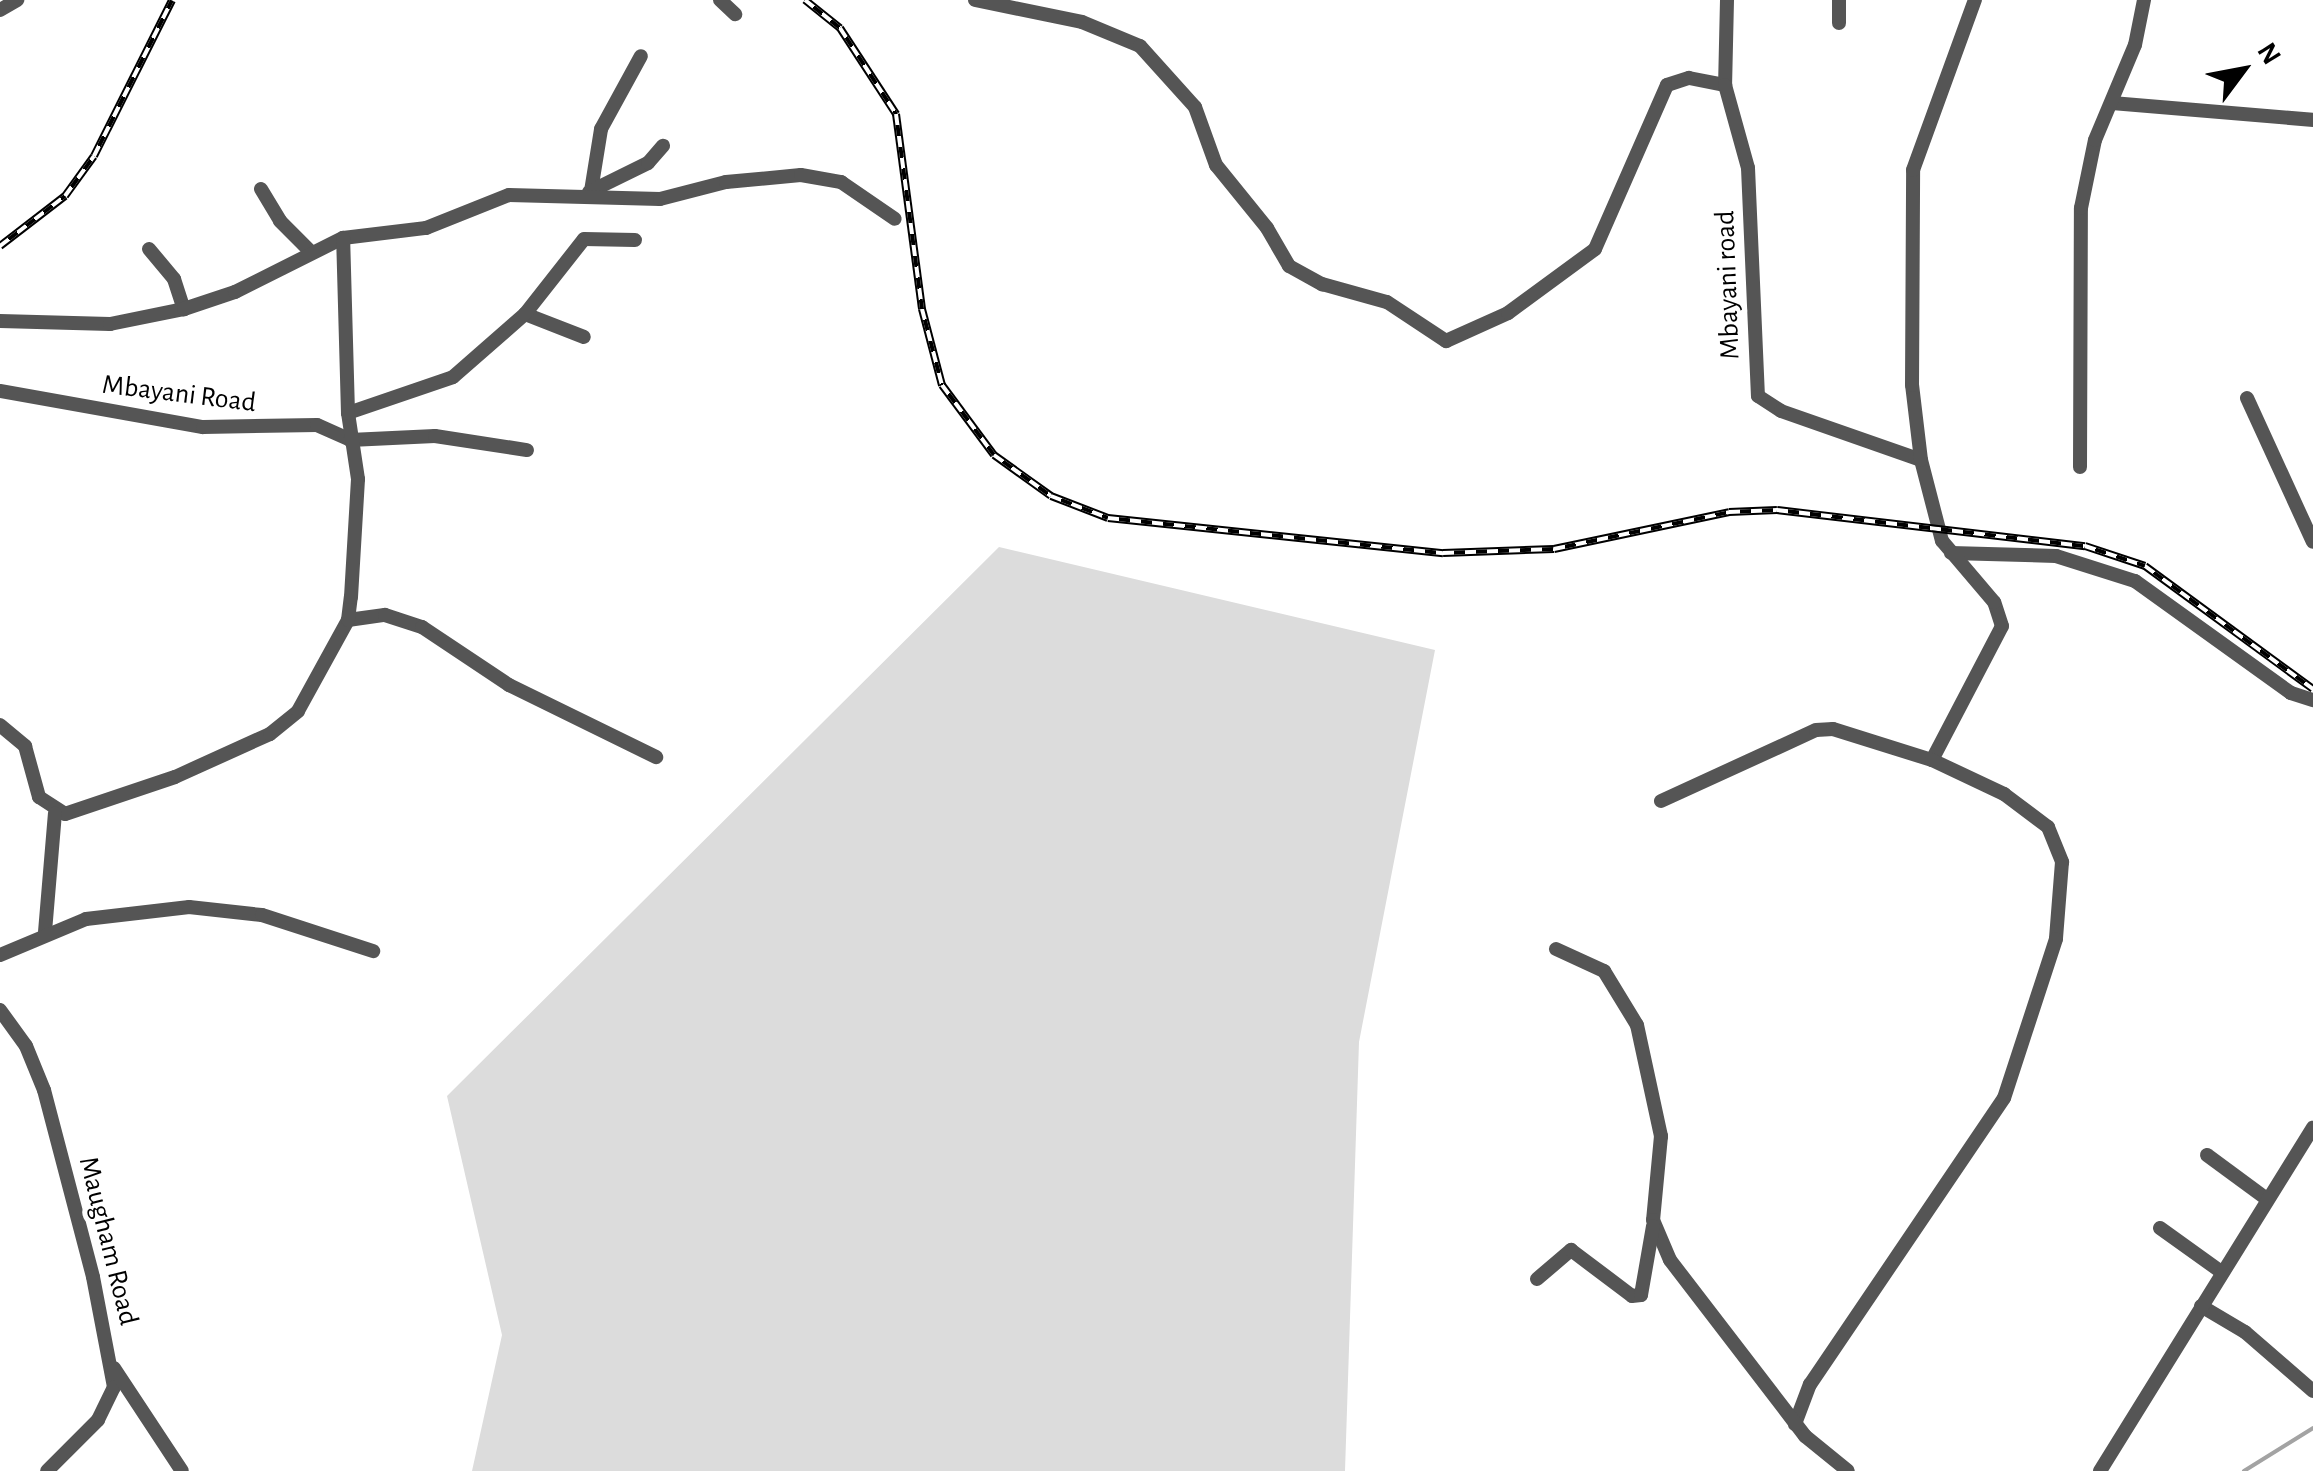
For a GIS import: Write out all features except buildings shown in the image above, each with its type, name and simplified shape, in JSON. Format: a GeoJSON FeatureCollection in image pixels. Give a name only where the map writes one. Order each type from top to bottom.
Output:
{"type":"FeatureCollection","features":[{"type":"Feature","properties":{"kind":"street"},"geometry":{"type":"LineString","coordinates":[[0,10],[17,0]]}},
{"type":"Feature","properties":{"kind":"street"},"geometry":{"type":"LineString","coordinates":[[720,0],[734,14]]}},
{"type":"Feature","properties":{"kind":"street"},"geometry":{"type":"LineString","coordinates":[[975,0],[1082,22],[1140,46],[1195,107],[1216,165],[1268,228],[1289,266],[1322,284],[1387,302],[1446,342],[1508,312],[1595,249],[1667,85],[1690,78],[1724,85]]}},
{"type":"Feature","properties":{"kind":"street","name":"Mbayani road"},"geometry":{"type":"LineString","coordinates":[[1727,0],[1724,85],[1748,168],[1758,396],[1921,460]]}},
{"type":"Feature","properties":{"kind":"street"},"geometry":{"type":"LineString","coordinates":[[1839,0],[1839,23]]}},
{"type":"Feature","properties":{"kind":"street"},"geometry":{"type":"LineString","coordinates":[[1932,760],[2002,626],[1994,602],[1951,552],[1921,460],[1912,386],[1913,170],[1975,0]]}},
{"type":"Feature","properties":{"kind":"street"},"geometry":{"type":"LineString","coordinates":[[2080,467],[2081,208],[2095,140],[2112,104],[2144,0]]}},
{"type":"Feature","properties":{"kind":"street"},"geometry":{"type":"LineString","coordinates":[[588,193],[601,129],[641,56]]}},
{"type":"Feature","properties":{"kind":"street"},"geometry":{"type":"LineString","coordinates":[[2112,104],[2313,120]]}},
{"type":"Feature","properties":{"kind":"street"},"geometry":{"type":"LineString","coordinates":[[588,193],[648,163],[663,146]]}},
{"type":"Feature","properties":{"kind":"street"},"geometry":{"type":"LineString","coordinates":[[0,322],[110,324],[184,309],[235,292],[310,251],[343,238],[426,228],[508,195],[588,193],[660,199],[726,182],[801,175],[841,182],[895,219]]}},
{"type":"Feature","properties":{"kind":"street"},"geometry":{"type":"LineString","coordinates":[[262,188],[280,221],[310,251]]}},
{"type":"Feature","properties":{"kind":"street"},"geometry":{"type":"LineString","coordinates":[[55,813],[157,785],[280,728],[298,711],[348,620],[358,510],[348,413],[343,238]]}},
{"type":"Feature","properties":{"kind":"street"},"geometry":{"type":"LineString","coordinates":[[348,413],[453,377],[524,314],[584,240],[635,240]]}},
{"type":"Feature","properties":{"kind":"street"},"geometry":{"type":"LineString","coordinates":[[149,249],[174,279],[184,309]]}},
{"type":"Feature","properties":{"kind":"street"},"geometry":{"type":"LineString","coordinates":[[524,314],[584,337]]}},
{"type":"Feature","properties":{"kind":"street","name":"Mbayani Road"},"geometry":{"type":"LineString","coordinates":[[0,391],[203,427],[317,426],[350,440],[435,436],[527,450]]}},
{"type":"Feature","properties":{"kind":"street"},"geometry":{"type":"LineString","coordinates":[[2246,398],[2313,542]]}},
{"type":"Feature","properties":{"kind":"street"},"geometry":{"type":"LineString","coordinates":[[1951,552],[2056,556],[2135,581],[2291,693],[2313,700]]}},
{"type":"Feature","properties":{"kind":"street"},"geometry":{"type":"LineString","coordinates":[[348,620],[386,615],[422,627],[509,686],[656,757]]}},
{"type":"Feature","properties":{"kind":"street"},"geometry":{"type":"LineString","coordinates":[[0,725],[25,746],[32,787],[55,813],[45,932]]}},
{"type":"Feature","properties":{"kind":"street"},"geometry":{"type":"LineString","coordinates":[[1661,801],[1822,728],[1932,760],[2004,794],[2048,827],[2064,887],[2056,936],[2004,1098],[1810,1384],[1794,1424]]}},
{"type":"Feature","properties":{"kind":"street"},"geometry":{"type":"LineString","coordinates":[[0,955],[45,932],[86,919],[217,908],[280,920],[373,951]]}},
{"type":"Feature","properties":{"kind":"street"},"geometry":{"type":"LineString","coordinates":[[1537,1280],[1559,1254],[1572,1250],[1641,1295],[1648,1282],[1661,1136],[1637,1024],[1604,971],[1556,949]]}},
{"type":"Feature","properties":{"kind":"street","name":"Maugham Road"},"geometry":{"type":"LineString","coordinates":[[0,1010],[26,1046],[44,1090],[111,1363],[109,1404],[46,1471]]}},
{"type":"Feature","properties":{"kind":"street"},"geometry":{"type":"LineString","coordinates":[[2100,1471],[2220,1270],[2313,1128]]}},
{"type":"Feature","properties":{"kind":"street"},"geometry":{"type":"LineString","coordinates":[[2206,1156],[2267,1198]]}},
{"type":"Feature","properties":{"kind":"street"},"geometry":{"type":"LineString","coordinates":[[1653,1220],[1682,1277],[1794,1424],[1848,1471]]}},
{"type":"Feature","properties":{"kind":"street"},"geometry":{"type":"LineString","coordinates":[[2160,1228],[2220,1270]]}},
{"type":"Feature","properties":{"kind":"street"},"geometry":{"type":"LineString","coordinates":[[2201,1306],[2245,1332],[2313,1392]]}},
{"type":"Feature","properties":{"kind":"street"},"geometry":{"type":"LineString","coordinates":[[111,1363],[182,1471]]}},
{"type":"Feature","properties":{"kind":"shaded area"},"geometry":{"type":"Polygon","coordinates":[[[999,547],[1435,650],[1359,1042],[1345,1471],[472,1471],[502,1335],[447,1096],[999,547]]]}},
{"type":"Feature","properties":{"kind":"waterway"},"geometry":{"type":"LineString","coordinates":[[2244,1471],[2313,1428]]}},
{"type":"Feature","properties":{"kind":"railway"},"geometry":{"type":"LineString","coordinates":[[0,246],[65,196],[94,156],[172,0]]}},
{"type":"Feature","properties":{"kind":"railway"},"geometry":{"type":"LineString","coordinates":[[805,0],[840,28],[896,114],[922,309],[942,385],[994,455],[1051,496],[1108,518],[1443,553],[1554,549],[1729,512],[1777,510],[2085,546],[2145,566],[2313,689]]}}]}
